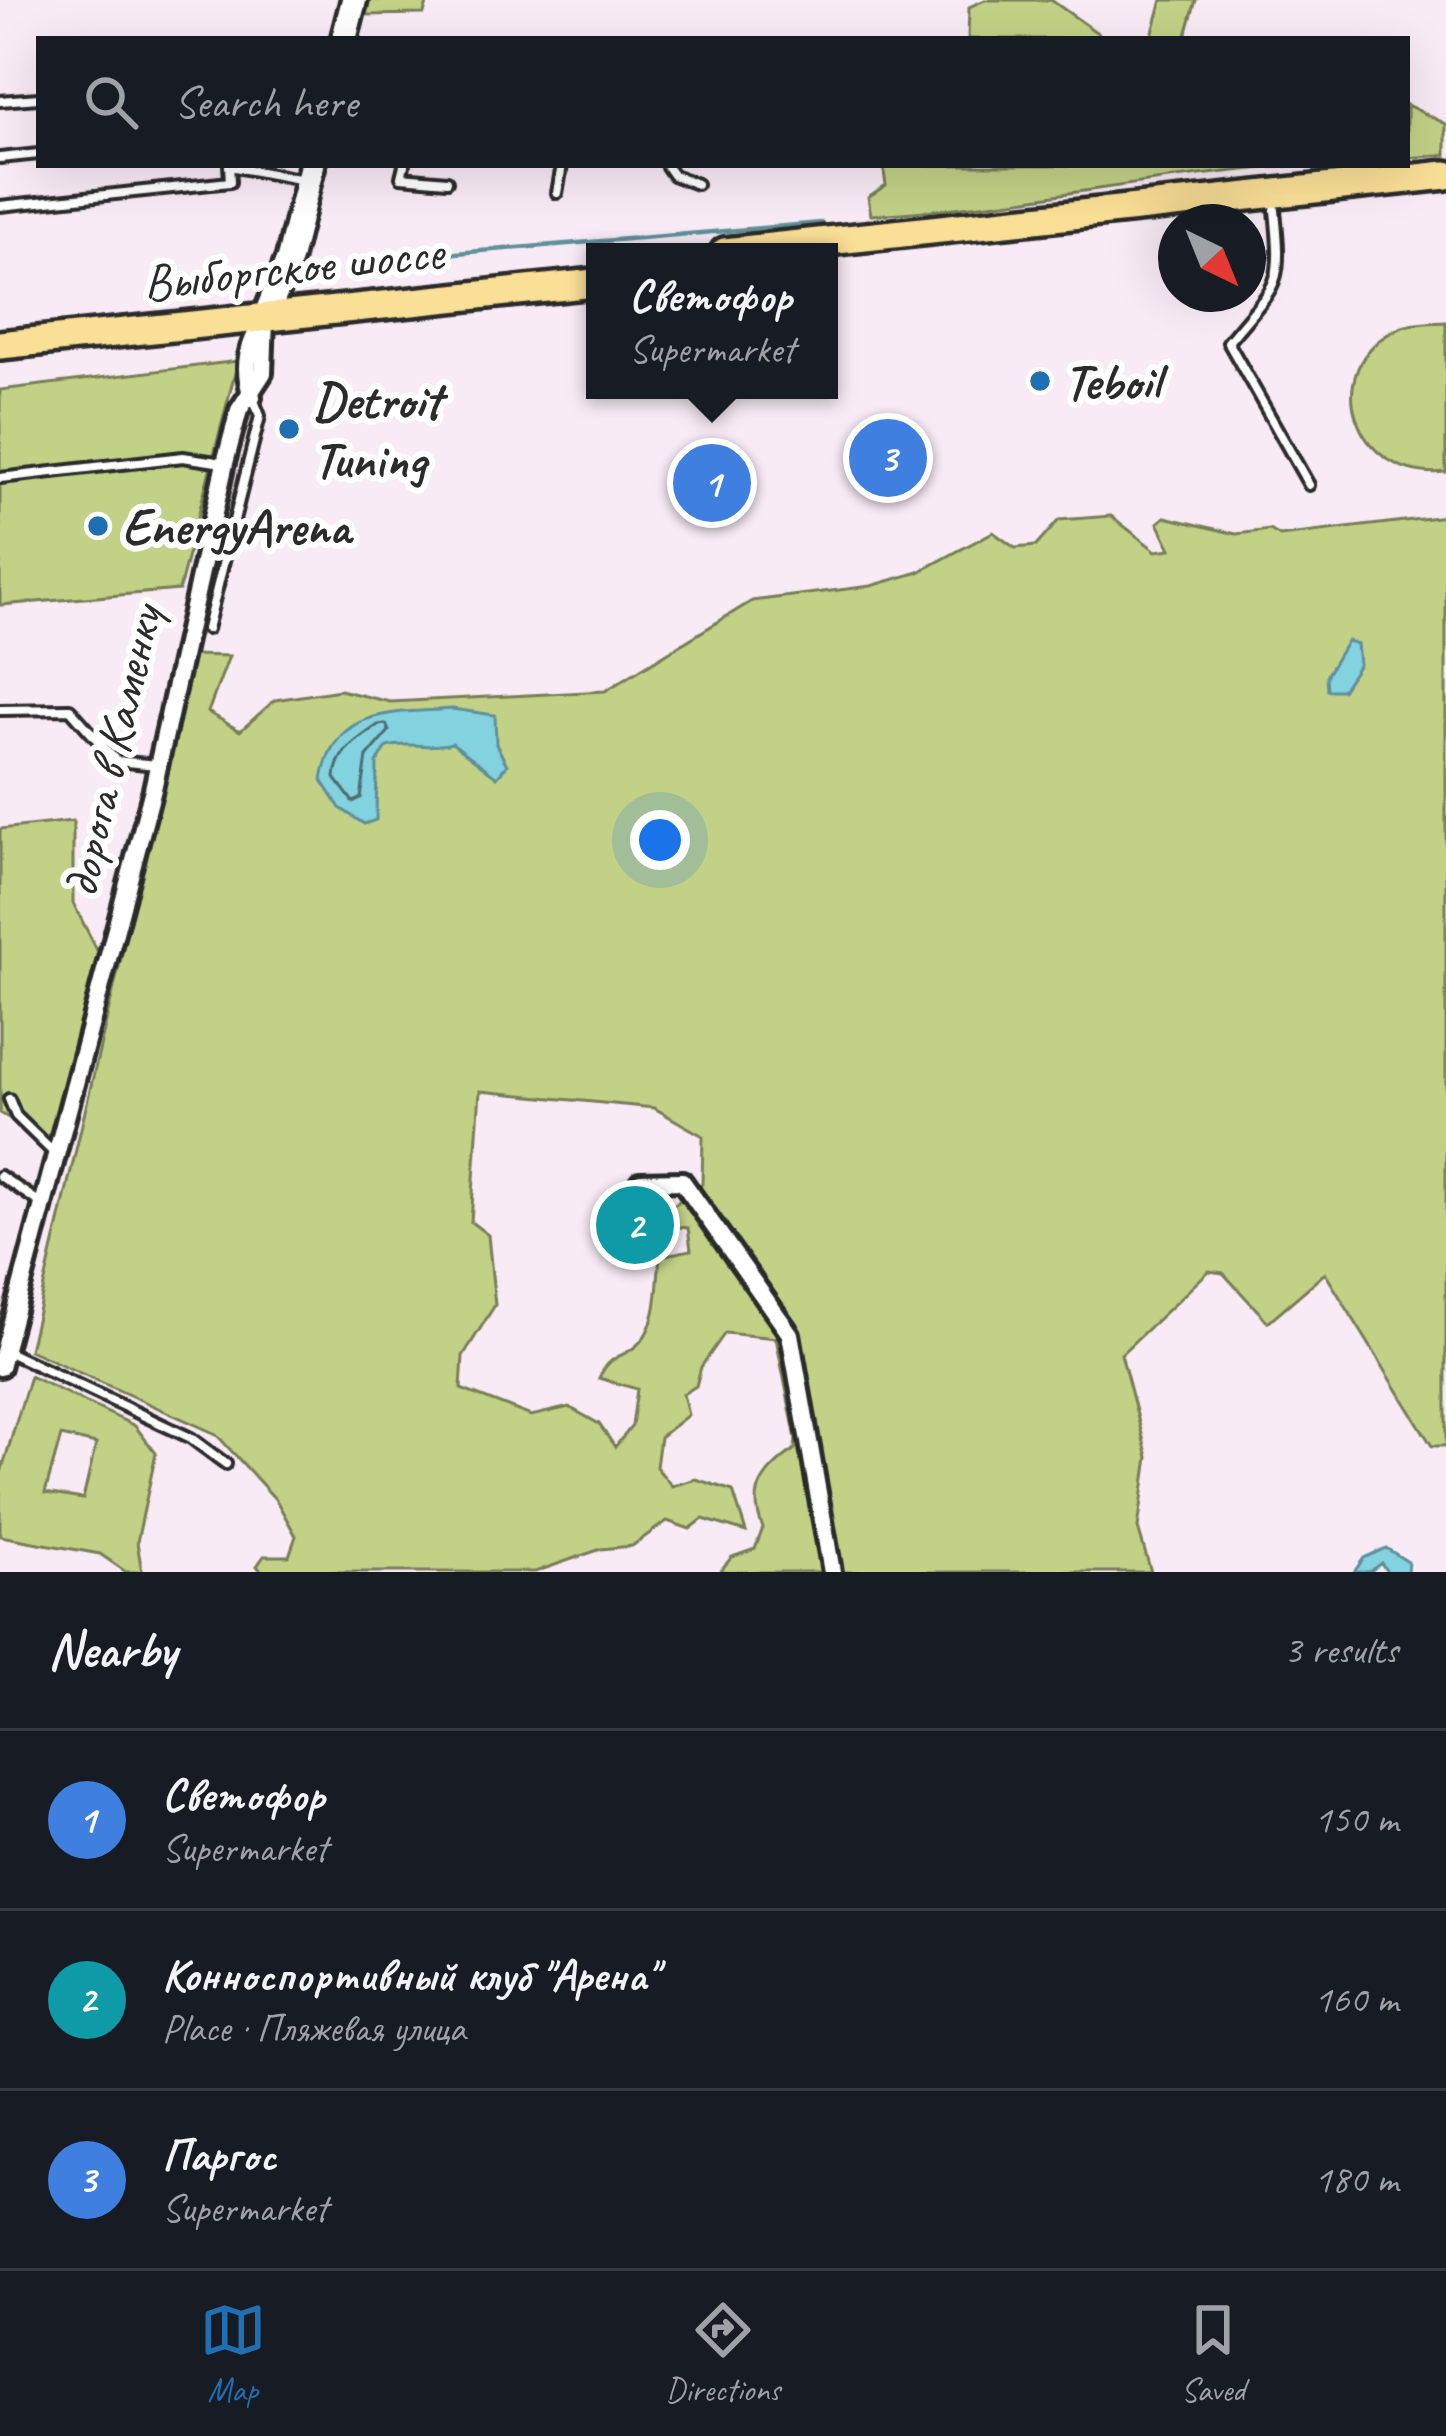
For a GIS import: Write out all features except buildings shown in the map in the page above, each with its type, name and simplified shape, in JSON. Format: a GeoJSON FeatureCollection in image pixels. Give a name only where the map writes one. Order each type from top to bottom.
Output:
{"type":"FeatureCollection","features":[{"type":"Feature","properties":{"kind":"main road"},"geometry":{"type":"LineString","coordinates":[[809,243],[1446,175]]}},
{"type":"Feature","properties":{"kind":"main road"},"geometry":{"type":"LineString","coordinates":[[838,257],[1446,194]]}},
{"type":"Feature","properties":{"kind":"main road","name":"Выборгское шоссе"},"geometry":{"type":"LineString","coordinates":[[0,345],[586,267]]}},
{"type":"Feature","properties":{"kind":"main road","name":"Выборгское шоссе"},"geometry":{"type":"LineString","coordinates":[[0,327],[586,284]]}},
{"type":"Feature","properties":{"kind":"street"},"geometry":{"type":"LineString","coordinates":[[347,36],[354,0]]}},
{"type":"Feature","properties":{"kind":"street","name":"дорога в Каменку"},"geometry":{"type":"LineString","coordinates":[[2,1358],[157,765],[225,463],[239,410],[252,398],[244,373],[250,340],[270,309],[311,173]]}},
{"type":"Feature","properties":{"kind":"street"},"geometry":{"type":"LineString","coordinates":[[640,1182],[682,1181],[790,1334],[832,1572]]}},
{"type":"Feature","properties":{"kind":"lane"},"geometry":{"type":"LineString","coordinates":[[0,101],[36,98]]}},
{"type":"Feature","properties":{"kind":"lane"},"geometry":{"type":"LineString","coordinates":[[0,158],[36,154]]}},
{"type":"Feature","properties":{"kind":"lane"},"geometry":{"type":"LineString","coordinates":[[0,206],[230,182],[229,168]]}},
{"type":"Feature","properties":{"kind":"lane"},"geometry":{"type":"LineString","coordinates":[[260,168],[311,173]]}},
{"type":"Feature","properties":{"kind":"lane"},"geometry":{"type":"LineString","coordinates":[[403,168],[401,177],[447,181]]}},
{"type":"Feature","properties":{"kind":"lane"},"geometry":{"type":"LineString","coordinates":[[557,194],[561,168]]}},
{"type":"Feature","properties":{"kind":"lane"},"geometry":{"type":"LineString","coordinates":[[668,168],[673,175],[697,184]]}},
{"type":"Feature","properties":{"kind":"lane"},"geometry":{"type":"LineString","coordinates":[[1275,210],[1282,266],[1276,284],[1228,342],[1310,484]]}},
{"type":"Feature","properties":{"kind":"lane"},"geometry":{"type":"LineString","coordinates":[[207,629],[260,416],[252,398]]}},
{"type":"Feature","properties":{"kind":"lane"},"geometry":{"type":"LineString","coordinates":[[0,478],[183,457],[225,463]]}},
{"type":"Feature","properties":{"kind":"lane"},"geometry":{"type":"LineString","coordinates":[[0,710],[70,709],[116,761],[157,765]]}},
{"type":"Feature","properties":{"kind":"lane"},"geometry":{"type":"LineString","coordinates":[[9,1099],[16,1116],[57,1155]]}},
{"type":"Feature","properties":{"kind":"lane"},"geometry":{"type":"LineString","coordinates":[[0,1176],[44,1205]]}},
{"type":"Feature","properties":{"kind":"lane"},"geometry":{"type":"LineString","coordinates":[[2,1358],[191,1438],[226,1464]]}},
{"type":"Feature","properties":{"kind":"green space"},"geometry":{"type":"Polygon","coordinates":[[[370,0],[428,0],[424,14],[366,15],[370,0]]]}},
{"type":"Feature","properties":{"kind":"green space"},"geometry":{"type":"Polygon","coordinates":[[[985,0],[1051,0],[1102,36],[968,36],[969,7],[985,0]]]}},
{"type":"Feature","properties":{"kind":"green space"},"geometry":{"type":"Polygon","coordinates":[[[1162,0],[1196,0],[1186,36],[1152,36],[1162,0]]]}},
{"type":"Feature","properties":{"kind":"green space"},"geometry":{"type":"Polygon","coordinates":[[[1410,106],[1446,124],[1446,155],[1410,158],[1410,106]]]}},
{"type":"Feature","properties":{"kind":"green space"},"geometry":{"type":"Polygon","coordinates":[[[883,168],[1272,168],[871,215],[868,197],[886,185],[883,168]]]}},
{"type":"Feature","properties":{"kind":"green space"},"geometry":{"type":"Polygon","coordinates":[[[1446,322],[1446,472],[1414,470],[1388,459],[1368,441],[1356,418],[1353,393],[1358,368],[1374,345],[1400,328],[1446,322]]]}},
{"type":"Feature","properties":{"kind":"green space","name":"EnergyArena"},"geometry":{"type":"Polygon","coordinates":[[[238,361],[179,590],[0,605],[0,390],[238,361]]]}},
{"type":"Feature","properties":{"kind":"green space"},"geometry":{"type":"Polygon","coordinates":[[[1111,516],[1156,551],[1171,549],[1158,523],[1165,517],[1236,534],[1270,530],[1280,536],[1446,516],[1446,1446],[1432,1446],[1325,1273],[1268,1322],[1223,1273],[1209,1271],[1121,1354],[1148,1457],[1138,1528],[1151,1572],[719,1572],[732,1557],[755,1549],[763,1528],[757,1503],[761,1483],[795,1449],[796,1439],[776,1338],[725,1333],[701,1367],[696,1386],[683,1394],[688,1415],[660,1437],[656,1467],[672,1486],[696,1479],[733,1491],[746,1532],[703,1519],[690,1529],[667,1521],[632,1546],[601,1549],[535,1572],[262,1572],[257,1566],[264,1556],[289,1556],[296,1536],[276,1500],[216,1434],[29,1350],[192,655],[229,656],[208,712],[240,731],[275,700],[340,690],[390,702],[605,691],[752,601],[871,586],[919,572],[993,532],[1015,548],[1036,546],[1059,520],[1111,516]],[[480,1091],[471,1222],[488,1235],[495,1305],[463,1356],[461,1389],[531,1416],[569,1407],[599,1424],[615,1447],[632,1426],[637,1389],[599,1378],[609,1363],[647,1333],[660,1256],[691,1250],[688,1228],[669,1226],[672,1206],[702,1184],[703,1136],[654,1108],[480,1091]]]}},
{"type":"Feature","properties":{"kind":"green space"},"geometry":{"type":"Polygon","coordinates":[[[73,821],[73,903],[98,952],[53,1144],[0,1113],[0,829],[73,821]]]}},
{"type":"Feature","properties":{"kind":"green space"},"geometry":{"type":"Polygon","coordinates":[[[30,1376],[135,1426],[156,1453],[137,1542],[142,1572],[126,1572],[100,1554],[0,1536],[0,1476],[30,1376]],[[61,1436],[45,1493],[83,1499],[96,1444],[61,1436]]]}},
{"type":"Feature","properties":{"kind":"water"},"geometry":{"type":"Polygon","coordinates":[[[1347,641],[1357,644],[1359,664],[1342,690],[1327,690],[1326,676],[1347,641]]]}},
{"type":"Feature","properties":{"kind":"water"},"geometry":{"type":"Polygon","coordinates":[[[452,709],[495,715],[496,744],[507,765],[497,777],[452,743],[387,747],[377,763],[376,820],[364,824],[340,808],[322,780],[339,738],[370,718],[452,709]]]}},
{"type":"Feature","properties":{"kind":"water"},"geometry":{"type":"Polygon","coordinates":[[[1386,1548],[1408,1562],[1407,1572],[1387,1572],[1381,1563],[1369,1572],[1354,1572],[1364,1558],[1386,1548]]]}},
{"type":"Feature","properties":{"kind":"waterway"},"geometry":{"type":"LineString","coordinates":[[384,259],[822,223]]}},
{"type":"Feature","properties":{"kind":"place","name":"Teboil"},"geometry":{"type":"Point","coordinates":[1040,381]}},
{"type":"Feature","properties":{"kind":"place","name":"Detroit Tuning"},"geometry":{"type":"Point","coordinates":[289,429]}},
{"type":"Feature","properties":{"kind":"place","name":"Паргос"},"geometry":{"type":"Point","coordinates":[888,458]}},
{"type":"Feature","properties":{"kind":"place","name":"Светофор"},"geometry":{"type":"Point","coordinates":[712,483]}},
{"type":"Feature","properties":{"kind":"place","name":"EnergyArena"},"geometry":{"type":"Point","coordinates":[98,526]}},
{"type":"Feature","properties":{"kind":"place","name":"Конноспортивный клуб \"Арена\""},"geometry":{"type":"Point","coordinates":[635,1225]}}]}
